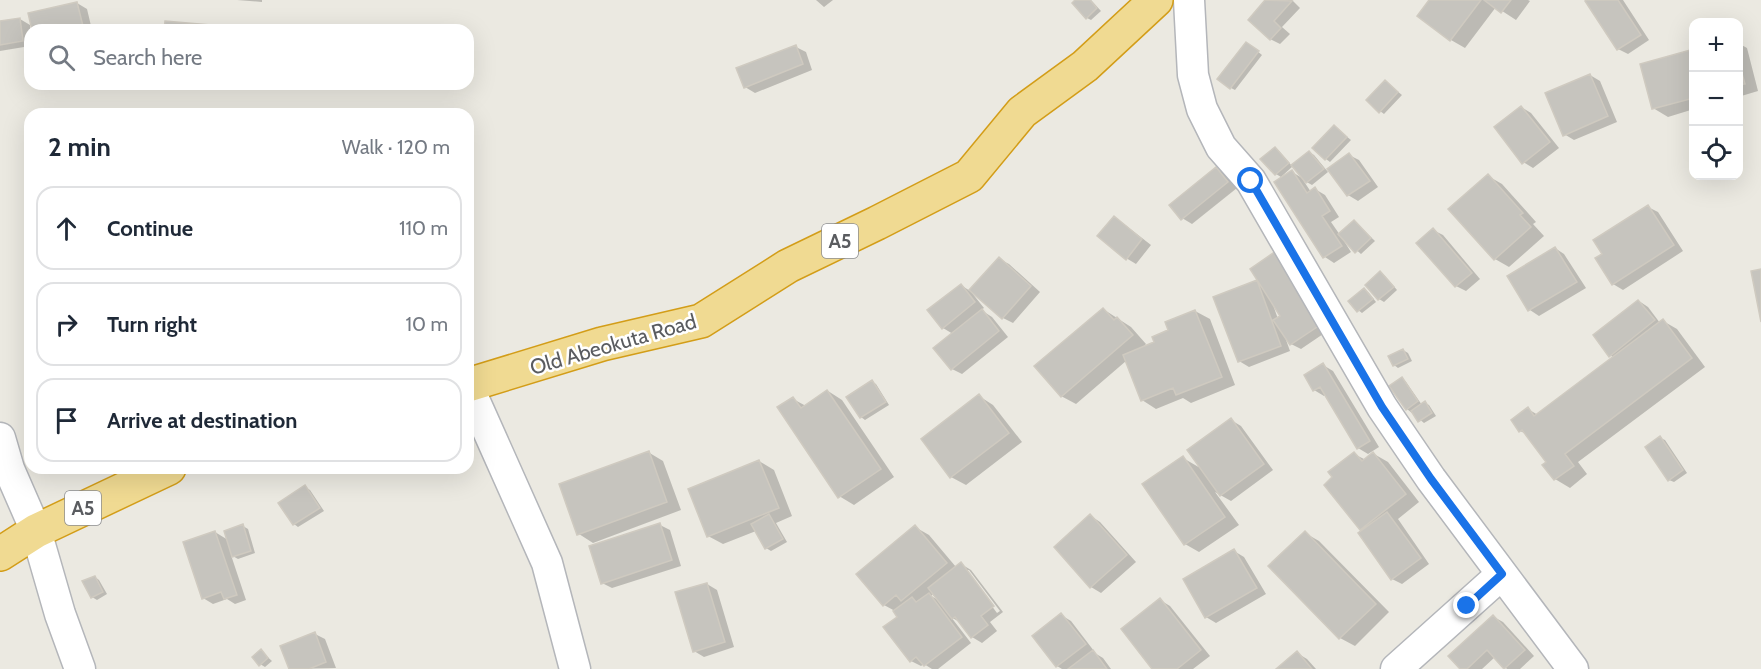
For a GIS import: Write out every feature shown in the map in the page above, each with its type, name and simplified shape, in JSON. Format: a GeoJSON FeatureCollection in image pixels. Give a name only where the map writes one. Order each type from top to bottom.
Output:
{"type":"FeatureCollection","features":[{"type":"Feature","properties":{"kind":"highway","name":"Old Abeokuta Road"},"geometry":{"type":"LineString","coordinates":[[474,384],[602,344],[701,321],[788,266],[969,176],[1022,112],[1086,66],[1156,0]]}},
{"type":"Feature","properties":{"kind":"highway","name":"A5"},"geometry":{"type":"LineString","coordinates":[[0,554],[36,531],[156,474]]}},
{"type":"Feature","properties":{"kind":"street"},"geometry":{"type":"LineString","coordinates":[[1188,0],[1193,75],[1202,109],[1221,147],[1251,181],[1382,407],[1431,479],[1573,669]]}},
{"type":"Feature","properties":{"kind":"street"},"geometry":{"type":"LineString","coordinates":[[474,399],[547,563],[575,669]]}},
{"type":"Feature","properties":{"kind":"street"},"geometry":{"type":"LineString","coordinates":[[0,438],[9,469],[36,531],[60,614],[80,669]]}},
{"type":"Feature","properties":{"kind":"street"},"geometry":{"type":"LineString","coordinates":[[1396,669],[1502,574]]}},
{"type":"Feature","properties":{"kind":"building"},"geometry":{"type":"Polygon","coordinates":[[[1075,0],[1090,0],[1097,8],[1086,19],[1072,3],[1075,0]]]}},
{"type":"Feature","properties":{"kind":"building"},"geometry":{"type":"Polygon","coordinates":[[[1265,0],[1292,1],[1274,21],[1281,28],[1270,40],[1248,20],[1265,0]]]}},
{"type":"Feature","properties":{"kind":"building"},"geometry":{"type":"Polygon","coordinates":[[[1429,0],[1481,0],[1450,41],[1417,16],[1429,0]]]}},
{"type":"Feature","properties":{"kind":"building"},"geometry":{"type":"Polygon","coordinates":[[[1484,0],[1511,0],[1501,13],[1484,0]]]}},
{"type":"Feature","properties":{"kind":"building"},"geometry":{"type":"Polygon","coordinates":[[[1618,0],[1641,35],[1617,50],[1585,1],[1618,0]]]}},
{"type":"Feature","properties":{"kind":"building"},"geometry":{"type":"Polygon","coordinates":[[[77,2],[82,24],[31,24],[28,13],[77,2]]]}},
{"type":"Feature","properties":{"kind":"building"},"geometry":{"type":"Polygon","coordinates":[[[20,18],[23,41],[0,45],[0,21],[20,18]]]}},
{"type":"Feature","properties":{"kind":"building"},"geometry":{"type":"Polygon","coordinates":[[[165,21],[199,24],[165,24],[165,21]]]}},
{"type":"Feature","properties":{"kind":"building"},"geometry":{"type":"Polygon","coordinates":[[[1246,42],[1259,51],[1230,89],[1217,79],[1246,42]]]}},
{"type":"Feature","properties":{"kind":"building"},"geometry":{"type":"Polygon","coordinates":[[[796,45],[803,64],[744,88],[736,68],[796,45]]]}},
{"type":"Feature","properties":{"kind":"building"},"geometry":{"type":"Polygon","coordinates":[[[1689,50],[1689,99],[1652,109],[1640,64],[1689,50]]]}},
{"type":"Feature","properties":{"kind":"building"},"geometry":{"type":"Polygon","coordinates":[[[1590,74],[1608,116],[1563,136],[1545,93],[1590,74]]]}},
{"type":"Feature","properties":{"kind":"building"},"geometry":{"type":"Polygon","coordinates":[[[1385,80],[1398,92],[1379,113],[1366,100],[1385,80]]]}},
{"type":"Feature","properties":{"kind":"building"},"geometry":{"type":"Polygon","coordinates":[[[1521,106],[1550,142],[1522,164],[1494,127],[1521,106]]]}},
{"type":"Feature","properties":{"kind":"building"},"geometry":{"type":"Polygon","coordinates":[[[1334,125],[1347,137],[1325,160],[1312,148],[1334,125]]]}},
{"type":"Feature","properties":{"kind":"building"},"geometry":{"type":"Polygon","coordinates":[[[1275,147],[1289,163],[1275,175],[1260,159],[1275,147]]]}},
{"type":"Feature","properties":{"kind":"building"},"geometry":{"type":"Polygon","coordinates":[[[1309,151],[1324,169],[1306,183],[1291,165],[1309,151]]]}},
{"type":"Feature","properties":{"kind":"building"},"geometry":{"type":"Polygon","coordinates":[[[1349,153],[1370,181],[1347,196],[1327,169],[1349,153]]]}},
{"type":"Feature","properties":{"kind":"building"},"geometry":{"type":"Polygon","coordinates":[[[1216,167],[1228,182],[1181,220],[1169,205],[1216,167]]]}},
{"type":"Feature","properties":{"kind":"building"},"geometry":{"type":"Polygon","coordinates":[[[1292,170],[1307,193],[1315,187],[1330,211],[1322,216],[1342,246],[1323,258],[1274,182],[1292,170]]]}},
{"type":"Feature","properties":{"kind":"building"},"geometry":{"type":"Polygon","coordinates":[[[1488,174],[1523,213],[1520,215],[1531,227],[1494,260],[1448,209],[1488,174]]]}},
{"type":"Feature","properties":{"kind":"building"},"geometry":{"type":"Polygon","coordinates":[[[1648,205],[1674,245],[1612,285],[1595,258],[1602,254],[1593,240],[1648,205]]]}},
{"type":"Feature","properties":{"kind":"building"},"geometry":{"type":"Polygon","coordinates":[[[1114,216],[1142,239],[1126,260],[1097,236],[1114,216]]]}},
{"type":"Feature","properties":{"kind":"building"},"geometry":{"type":"Polygon","coordinates":[[[1354,220],[1371,238],[1355,253],[1338,234],[1354,220]]]}},
{"type":"Feature","properties":{"kind":"building"},"geometry":{"type":"Polygon","coordinates":[[[1433,228],[1472,273],[1455,287],[1416,243],[1433,228]]]}},
{"type":"Feature","properties":{"kind":"building"},"geometry":{"type":"Polygon","coordinates":[[[1555,247],[1577,282],[1528,311],[1507,276],[1555,247]]]}},
{"type":"Feature","properties":{"kind":"building"},"geometry":{"type":"Polygon","coordinates":[[[1276,251],[1323,323],[1290,345],[1273,320],[1280,316],[1250,269],[1276,251]]]}},
{"type":"Feature","properties":{"kind":"building"},"geometry":{"type":"Polygon","coordinates":[[[999,257],[1031,286],[1002,319],[969,290],[999,257]]]}},
{"type":"Feature","properties":{"kind":"building"},"geometry":{"type":"Polygon","coordinates":[[[1761,269],[1761,322],[1751,271],[1761,269]]]}},
{"type":"Feature","properties":{"kind":"building"},"geometry":{"type":"Polygon","coordinates":[[[1380,271],[1394,287],[1378,300],[1365,285],[1380,271]]]}},
{"type":"Feature","properties":{"kind":"building"},"geometry":{"type":"Polygon","coordinates":[[[1257,280],[1281,346],[1238,362],[1213,297],[1257,280]]]}},
{"type":"Feature","properties":{"kind":"building"},"geometry":{"type":"Polygon","coordinates":[[[961,284],[975,302],[942,329],[927,310],[961,284]]]}},
{"type":"Feature","properties":{"kind":"building"},"geometry":{"type":"Polygon","coordinates":[[[1364,288],[1373,299],[1357,312],[1348,301],[1364,288]]]}},
{"type":"Feature","properties":{"kind":"building"},"geometry":{"type":"Polygon","coordinates":[[[1638,300],[1655,320],[1609,357],[1593,335],[1638,300]]]}},
{"type":"Feature","properties":{"kind":"building"},"geometry":{"type":"Polygon","coordinates":[[[1103,308],[1114,320],[1117,317],[1133,335],[1061,397],[1034,366],[1103,308]]]}},
{"type":"Feature","properties":{"kind":"building"},"geometry":{"type":"Polygon","coordinates":[[[982,309],[999,331],[951,370],[933,348],[982,309]]]}},
{"type":"Feature","properties":{"kind":"building"},"geometry":{"type":"Polygon","coordinates":[[[1195,310],[1222,377],[1176,395],[1173,388],[1141,401],[1123,355],[1154,342],[1152,337],[1168,330],[1165,322],[1195,310]]]}},
{"type":"Feature","properties":{"kind":"building"},"geometry":{"type":"Polygon","coordinates":[[[1663,319],[1692,358],[1565,454],[1574,466],[1554,480],[1542,465],[1546,462],[1522,430],[1519,432],[1511,420],[1528,407],[1534,416],[1663,319]]]}},
{"type":"Feature","properties":{"kind":"building"},"geometry":{"type":"Polygon","coordinates":[[[1403,349],[1408,359],[1393,366],[1388,356],[1403,349]]]}},
{"type":"Feature","properties":{"kind":"building"},"geometry":{"type":"Polygon","coordinates":[[[1323,363],[1370,441],[1357,449],[1320,387],[1313,391],[1304,375],[1323,363]]]}},
{"type":"Feature","properties":{"kind":"building"},"geometry":{"type":"Polygon","coordinates":[[[1402,377],[1418,401],[1406,410],[1389,386],[1402,377]]]}},
{"type":"Feature","properties":{"kind":"building"},"geometry":{"type":"Polygon","coordinates":[[[872,380],[886,402],[860,418],[846,397],[872,380]]]}},
{"type":"Feature","properties":{"kind":"building"},"geometry":{"type":"Polygon","coordinates":[[[827,390],[881,469],[838,498],[777,407],[793,397],[801,408],[827,390]]]}},
{"type":"Feature","properties":{"kind":"building"},"geometry":{"type":"Polygon","coordinates":[[[979,394],[1009,433],[950,478],[921,439],[979,394]]]}},
{"type":"Feature","properties":{"kind":"building"},"geometry":{"type":"Polygon","coordinates":[[[1425,401],[1432,413],[1418,422],[1411,411],[1425,401]]]}},
{"type":"Feature","properties":{"kind":"building"},"geometry":{"type":"Polygon","coordinates":[[[1231,418],[1264,464],[1220,496],[1187,450],[1231,418]]]}},
{"type":"Feature","properties":{"kind":"building"},"geometry":{"type":"Polygon","coordinates":[[[1660,436],[1683,470],[1668,481],[1645,447],[1660,436]]]}},
{"type":"Feature","properties":{"kind":"building"},"geometry":{"type":"Polygon","coordinates":[[[649,451],[667,502],[577,535],[559,484],[649,451]]]}},
{"type":"Feature","properties":{"kind":"building"},"geometry":{"type":"Polygon","coordinates":[[[1354,452],[1362,461],[1373,452],[1406,494],[1360,530],[1324,485],[1332,477],[1328,472],[1354,452]]]}},
{"type":"Feature","properties":{"kind":"building"},"geometry":{"type":"Polygon","coordinates":[[[1183,456],[1225,517],[1184,545],[1142,484],[1183,456]]]}},
{"type":"Feature","properties":{"kind":"building"},"geometry":{"type":"Polygon","coordinates":[[[759,460],[779,508],[707,537],[688,489],[759,460]]]}},
{"type":"Feature","properties":{"kind":"building"},"geometry":{"type":"Polygon","coordinates":[[[305,485],[320,508],[293,525],[278,503],[305,485]]]}},
{"type":"Feature","properties":{"kind":"building"},"geometry":{"type":"Polygon","coordinates":[[[1387,512],[1421,558],[1391,580],[1358,533],[1387,512]]]}},
{"type":"Feature","properties":{"kind":"building"},"geometry":{"type":"Polygon","coordinates":[[[769,514],[783,539],[765,549],[751,524],[769,514]]]}},
{"type":"Feature","properties":{"kind":"building"},"geometry":{"type":"Polygon","coordinates":[[[1090,514],[1127,555],[1090,588],[1054,547],[1090,514]]]}},
{"type":"Feature","properties":{"kind":"building"},"geometry":{"type":"Polygon","coordinates":[[[660,523],[672,560],[601,584],[589,546],[660,523]]]}},
{"type":"Feature","properties":{"kind":"building"},"geometry":{"type":"Polygon","coordinates":[[[243,524],[251,551],[232,557],[224,531],[243,524]]]}},
{"type":"Feature","properties":{"kind":"building"},"geometry":{"type":"Polygon","coordinates":[[[915,525],[947,563],[901,601],[896,595],[883,606],[856,574],[915,525]]]}},
{"type":"Feature","properties":{"kind":"building"},"geometry":{"type":"Polygon","coordinates":[[[215,531],[237,595],[224,599],[221,592],[202,599],[183,542],[215,531]]]}},
{"type":"Feature","properties":{"kind":"building"},"geometry":{"type":"Polygon","coordinates":[[[1305,531],[1376,604],[1339,639],[1268,566],[1305,531]]]}},
{"type":"Feature","properties":{"kind":"building"},"geometry":{"type":"Polygon","coordinates":[[[1234,549],[1257,588],[1205,618],[1183,579],[1234,549]]]}},
{"type":"Feature","properties":{"kind":"building"},"geometry":{"type":"Polygon","coordinates":[[[961,562],[994,606],[981,616],[988,625],[971,638],[955,617],[952,619],[928,588],[961,562]]]}},
{"type":"Feature","properties":{"kind":"building"},"geometry":{"type":"Polygon","coordinates":[[[95,576],[103,592],[91,598],[82,581],[95,576]]]}},
{"type":"Feature","properties":{"kind":"building"},"geometry":{"type":"Polygon","coordinates":[[[707,583],[725,642],[693,652],[675,592],[707,583]]]}},
{"type":"Feature","properties":{"kind":"building"},"geometry":{"type":"Polygon","coordinates":[[[929,593],[962,637],[924,666],[916,657],[910,662],[883,627],[897,617],[893,611],[912,597],[916,602],[929,593]]]}},
{"type":"Feature","properties":{"kind":"building"},"geometry":{"type":"Polygon","coordinates":[[[1160,598],[1201,650],[1177,669],[1152,669],[1121,629],[1160,598]]]}},
{"type":"Feature","properties":{"kind":"building"},"geometry":{"type":"Polygon","coordinates":[[[1061,613],[1086,644],[1056,667],[1032,636],[1061,613]]]}},
{"type":"Feature","properties":{"kind":"building"},"geometry":{"type":"Polygon","coordinates":[[[1493,615],[1525,650],[1504,669],[1487,650],[1467,669],[1460,669],[1448,656],[1493,615]]]}},
{"type":"Feature","properties":{"kind":"building"},"geometry":{"type":"Polygon","coordinates":[[[315,632],[326,662],[309,669],[289,669],[280,646],[315,632]]]}},
{"type":"Feature","properties":{"kind":"building"},"geometry":{"type":"Polygon","coordinates":[[[261,649],[268,658],[259,666],[252,657],[261,649]]]}},
{"type":"Feature","properties":{"kind":"building"},"geometry":{"type":"Polygon","coordinates":[[[1093,650],[1107,669],[1068,669],[1093,650]]]}},
{"type":"Feature","properties":{"kind":"building"},"geometry":{"type":"Polygon","coordinates":[[[1297,651],[1312,669],[1276,669],[1297,651]]]}},
{"type":"Feature","properties":{"kind":"route"},"geometry":{"type":"LineString","coordinates":[[1251,181],[1382,407],[1431,479],[1502,574],[1467,606]]}}]}
